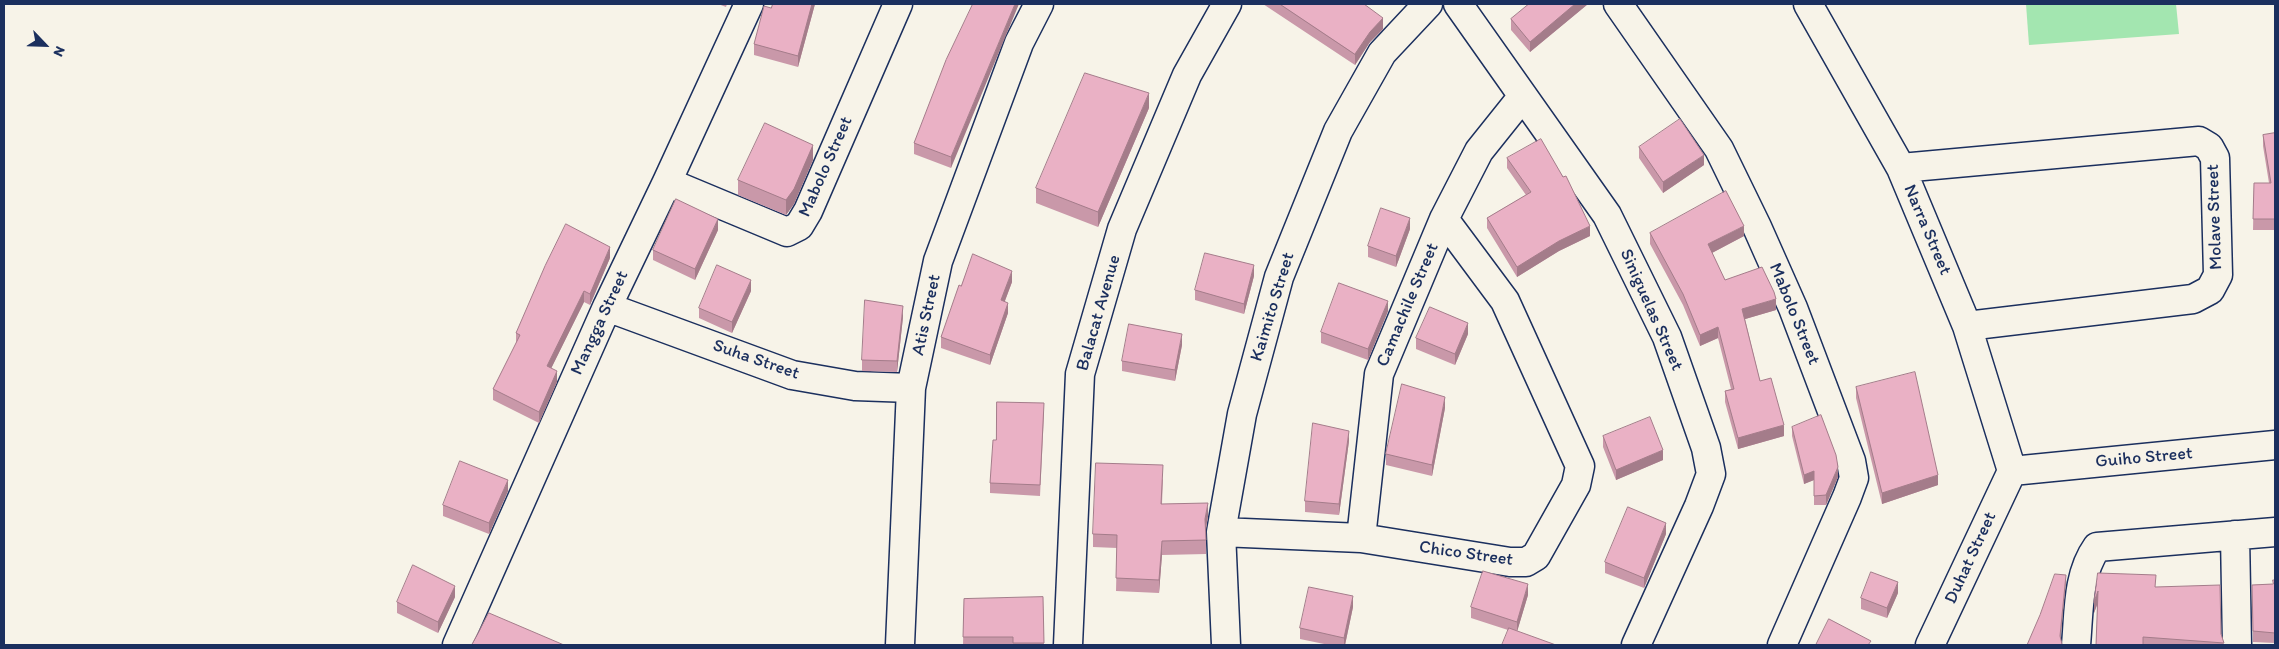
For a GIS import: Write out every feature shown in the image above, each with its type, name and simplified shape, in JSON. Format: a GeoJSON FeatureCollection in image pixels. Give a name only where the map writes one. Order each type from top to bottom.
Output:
{"type":"FeatureCollection","features":[{"type":"Feature","properties":{"kind":"street","name":"Mangga Street"},"geometry":{"type":"LineString","coordinates":[[457,645],[607,307],[749,4]]}},
{"type":"Feature","properties":{"kind":"street","name":"Mabolo Street"},"geometry":{"type":"LineString","coordinates":[[667,182],[787,232],[799,226],[808,211],[898,4]]}},
{"type":"Feature","properties":{"kind":"street","name":"Atis Street"},"geometry":{"type":"LineString","coordinates":[[900,645],[911,388],[938,261],[1019,43],[1039,4]]}},
{"type":"Feature","properties":{"kind":"street","name":"Balacat Avenue"},"geometry":{"type":"LineString","coordinates":[[1068,645],[1080,374],[1122,229],[1187,75],[1227,4]]}},
{"type":"Feature","properties":{"kind":"street","name":"Kaimito Street"},"geometry":{"type":"LineString","coordinates":[[1226,645],[1221,532],[1242,414],[1283,268],[1338,131],[1382,53],[1428,4]]}},
{"type":"Feature","properties":{"kind":"street","name":"Siniguelas Street"},"geometry":{"type":"LineString","coordinates":[[1458,4],[1607,216],[1667,337],[1706,448],[1711,474],[1699,506],[1636,645]]}},
{"type":"Feature","properties":{"kind":"street","name":"Mabolo Street"},"geometry":{"type":"LineString","coordinates":[[1618,4],[1719,149],[1757,226],[1793,308],[1852,461],[1854,478],[1847,497],[1782,645]]}},
{"type":"Feature","properties":{"kind":"street","name":"Narra Street"},"geometry":{"type":"LineString","coordinates":[[1816,6],[1901,168],[1967,326],[2012,471]]}},
{"type":"Feature","properties":{"kind":"street","name":"Camachile Street"},"geometry":{"type":"LineString","coordinates":[[1361,538],[1379,374],[1444,219],[1479,151],[1523,96]]}},
{"type":"Feature","properties":{"kind":"street","name":"Molave Street"},"geometry":{"type":"LineString","coordinates":[[1901,168],[2199,141],[2209,147],[2215,158],[2218,275],[2210,290],[2193,299],[1967,326]]}},
{"type":"Feature","properties":{"kind":"street","name":"Chico Street"},"geometry":{"type":"LineString","coordinates":[[1221,532],[1361,538],[1510,562],[1526,562],[1536,556],[1576,485],[1580,466],[1505,301],[1444,219]]}},
{"type":"Feature","properties":{"kind":"street","name":"Suha Street"},"geometry":{"type":"LineString","coordinates":[[607,307],[792,375],[854,386],[911,388]]}},
{"type":"Feature","properties":{"kind":"street","name":"Guiho Street"},"geometry":{"type":"LineString","coordinates":[[2012,471],[2275,445]]}},
{"type":"Feature","properties":{"kind":"street","name":"Duhat Street"},"geometry":{"type":"LineString","coordinates":[[1930,645],[2012,471]]}},
{"type":"Feature","properties":{"kind":"street"},"geometry":{"type":"LineString","coordinates":[[2076,645],[2080,594],[2084,574],[2091,555],[2097,547],[2275,532]]}},
{"type":"Feature","properties":{"kind":"street"},"geometry":{"type":"LineString","coordinates":[[2235,535],[2238,645]]}},
{"type":"Feature","properties":{"kind":"green space"},"geometry":{"type":"Polygon","coordinates":[[[2026,4],[2176,4],[2179,34],[2029,45],[2026,4]]]}},
{"type":"Feature","properties":{"kind":"building"},"geometry":{"type":"Polygon","coordinates":[[[773,4],[812,4],[798,56],[754,44],[764,6],[771,8],[773,4]]]}},
{"type":"Feature","properties":{"kind":"building"},"geometry":{"type":"Polygon","coordinates":[[[973,4],[1015,4],[951,157],[914,143],[946,60],[973,4]]]}},
{"type":"Feature","properties":{"kind":"building"},"geometry":{"type":"Polygon","coordinates":[[[1280,4],[1364,4],[1383,18],[1370,32],[1355,54],[1280,4]]]}},
{"type":"Feature","properties":{"kind":"building"},"geometry":{"type":"Polygon","coordinates":[[[1529,4],[1575,4],[1530,42],[1511,19],[1529,4]]]}},
{"type":"Feature","properties":{"kind":"building"},"geometry":{"type":"Polygon","coordinates":[[[1085,73],[1149,93],[1098,212],[1036,188],[1085,73]]]}},
{"type":"Feature","properties":{"kind":"building"},"geometry":{"type":"Polygon","coordinates":[[[1680,119],[1704,155],[1663,182],[1639,147],[1680,119]]]}},
{"type":"Feature","properties":{"kind":"building"},"geometry":{"type":"Polygon","coordinates":[[[765,123],[813,145],[794,189],[786,200],[738,180],[765,123]]]}},
{"type":"Feature","properties":{"kind":"building"},"geometry":{"type":"Polygon","coordinates":[[[2275,133],[2275,219],[2253,219],[2254,183],[2271,183],[2263,135],[2275,133]]]}},
{"type":"Feature","properties":{"kind":"building"},"geometry":{"type":"Polygon","coordinates":[[[1541,139],[1563,177],[1566,176],[1590,226],[1559,241],[1517,267],[1487,218],[1531,192],[1507,158],[1541,139]]]}},
{"type":"Feature","properties":{"kind":"building"},"geometry":{"type":"Polygon","coordinates":[[[1726,191],[1744,226],[1708,244],[1725,280],[1762,267],[1774,292],[1776,299],[1742,309],[1760,381],[1771,378],[1784,425],[1738,438],[1725,391],[1734,389],[1718,327],[1700,335],[1683,294],[1650,233],[1726,191]]]}},
{"type":"Feature","properties":{"kind":"building"},"geometry":{"type":"Polygon","coordinates":[[[676,199],[718,219],[695,269],[653,250],[676,199]]]}},
{"type":"Feature","properties":{"kind":"building"},"geometry":{"type":"Polygon","coordinates":[[[1381,208],[1410,218],[1396,256],[1368,246],[1381,208]]]}},
{"type":"Feature","properties":{"kind":"building"},"geometry":{"type":"Polygon","coordinates":[[[566,224],[610,247],[590,294],[584,291],[547,366],[557,371],[539,412],[493,389],[520,335],[516,333],[545,266],[566,224]]]}},
{"type":"Feature","properties":{"kind":"building"},"geometry":{"type":"Polygon","coordinates":[[[1205,253],[1254,265],[1244,304],[1195,290],[1205,253]]]}},
{"type":"Feature","properties":{"kind":"building"},"geometry":{"type":"Polygon","coordinates":[[[973,254],[1012,271],[1001,300],[1008,303],[990,355],[941,337],[959,285],[961,286],[973,254]]]}},
{"type":"Feature","properties":{"kind":"building"},"geometry":{"type":"Polygon","coordinates":[[[717,265],[751,280],[732,322],[699,308],[717,265]]]}},
{"type":"Feature","properties":{"kind":"building"},"geometry":{"type":"Polygon","coordinates":[[[1339,283],[1388,301],[1368,349],[1321,332],[1339,283]]]}},
{"type":"Feature","properties":{"kind":"building"},"geometry":{"type":"Polygon","coordinates":[[[865,300],[903,306],[897,361],[862,360],[865,300]]]}},
{"type":"Feature","properties":{"kind":"building"},"geometry":{"type":"Polygon","coordinates":[[[1430,307],[1468,323],[1455,354],[1416,338],[1430,307]]]}},
{"type":"Feature","properties":{"kind":"building"},"geometry":{"type":"Polygon","coordinates":[[[1129,324],[1182,334],[1175,370],[1122,361],[1129,324]]]}},
{"type":"Feature","properties":{"kind":"building"},"geometry":{"type":"Polygon","coordinates":[[[1915,372],[1938,475],[1882,493],[1856,387],[1915,372]]]}},
{"type":"Feature","properties":{"kind":"building"},"geometry":{"type":"Polygon","coordinates":[[[1402,384],[1445,397],[1432,465],[1386,454],[1402,384]]]}},
{"type":"Feature","properties":{"kind":"building"},"geometry":{"type":"Polygon","coordinates":[[[997,402],[1044,403],[1040,485],[990,483],[993,440],[996,440],[997,402]]]}},
{"type":"Feature","properties":{"kind":"building"},"geometry":{"type":"Polygon","coordinates":[[[1821,415],[1836,455],[1838,467],[1826,495],[1814,496],[1814,471],[1804,475],[1792,427],[1821,415]]]}},
{"type":"Feature","properties":{"kind":"building"},"geometry":{"type":"Polygon","coordinates":[[[1650,417],[1663,450],[1616,470],[1603,436],[1650,417]]]}},
{"type":"Feature","properties":{"kind":"building"},"geometry":{"type":"Polygon","coordinates":[[[1313,423],[1349,431],[1339,504],[1305,501],[1313,423]]]}},
{"type":"Feature","properties":{"kind":"building"},"geometry":{"type":"Polygon","coordinates":[[[460,461],[508,480],[489,523],[443,505],[460,461]]]}},
{"type":"Feature","properties":{"kind":"building"},"geometry":{"type":"Polygon","coordinates":[[[1096,463],[1163,465],[1161,504],[1208,503],[1205,519],[1206,540],[1162,541],[1159,580],[1116,578],[1117,535],[1093,534],[1096,463]]]}},
{"type":"Feature","properties":{"kind":"building"},"geometry":{"type":"Polygon","coordinates":[[[1628,507],[1666,523],[1644,578],[1605,562],[1628,507]]]}},
{"type":"Feature","properties":{"kind":"building"},"geometry":{"type":"Polygon","coordinates":[[[413,565],[455,586],[438,622],[397,602],[413,565]]]}},
{"type":"Feature","properties":{"kind":"building"},"geometry":{"type":"Polygon","coordinates":[[[1483,571],[1528,584],[1517,622],[1471,607],[1483,571]]]}},
{"type":"Feature","properties":{"kind":"building"},"geometry":{"type":"Polygon","coordinates":[[[1871,572],[1898,582],[1887,608],[1861,598],[1871,572]]]}},
{"type":"Feature","properties":{"kind":"building"},"geometry":{"type":"Polygon","coordinates":[[[2098,573],[2156,575],[2155,587],[2220,585],[2221,634],[2224,643],[2143,637],[2143,645],[2096,645],[2098,591],[2094,602],[2098,573]]]}},
{"type":"Feature","properties":{"kind":"building"},"geometry":{"type":"Polygon","coordinates":[[[2055,574],[2066,575],[2060,636],[2063,645],[2027,645],[2040,615],[2055,574]]]}},
{"type":"Feature","properties":{"kind":"building"},"geometry":{"type":"Polygon","coordinates":[[[2273,580],[2275,580],[2275,633],[2253,631],[2252,585],[2273,584],[2273,580]]]}},
{"type":"Feature","properties":{"kind":"building"},"geometry":{"type":"Polygon","coordinates":[[[1309,587],[1353,596],[1344,638],[1300,628],[1309,587]]]}},
{"type":"Feature","properties":{"kind":"building"},"geometry":{"type":"Polygon","coordinates":[[[1043,597],[1044,643],[1013,643],[1013,637],[963,637],[964,599],[1043,597]]]}},
{"type":"Feature","properties":{"kind":"building"},"geometry":{"type":"Polygon","coordinates":[[[489,613],[564,645],[472,645],[489,613]]]}},
{"type":"Feature","properties":{"kind":"building"},"geometry":{"type":"Polygon","coordinates":[[[1829,619],[1871,641],[1868,645],[1816,645],[1829,619]]]}},
{"type":"Feature","properties":{"kind":"building"},"geometry":{"type":"Polygon","coordinates":[[[1509,628],[1556,645],[1502,645],[1509,628]]]}}]}
